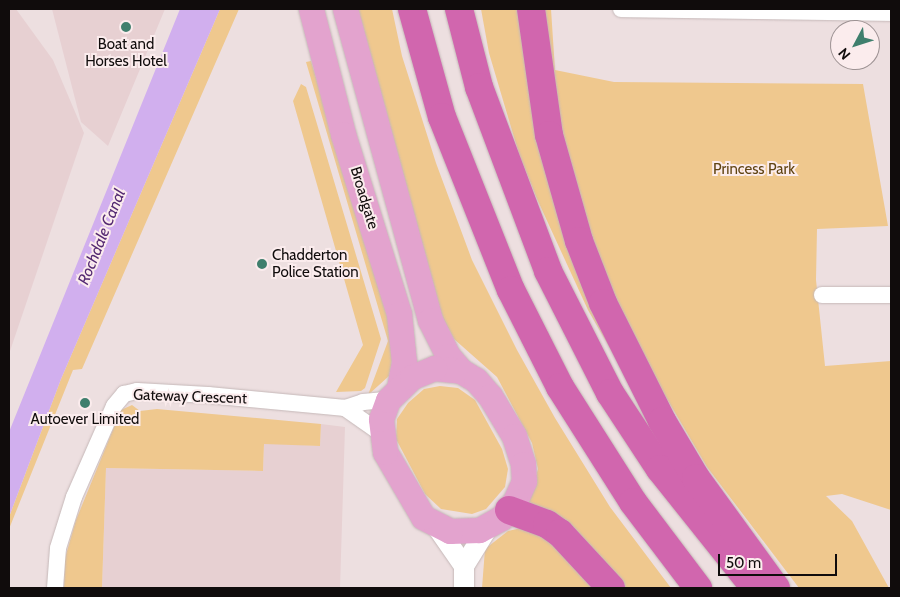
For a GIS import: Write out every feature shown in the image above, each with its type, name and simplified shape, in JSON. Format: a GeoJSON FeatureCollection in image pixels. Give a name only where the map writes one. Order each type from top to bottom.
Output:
{"type":"FeatureCollection","features":[{"type":"Feature","properties":{"kind":"highway"},"geometry":{"type":"LineString","coordinates":[[412,9],[442,117],[511,290],[565,396],[632,502],[698,588]]}},
{"type":"Feature","properties":{"kind":"highway"},"geometry":{"type":"LineString","coordinates":[[459,9],[479,87],[548,270],[610,393],[650,454],[754,588]]}},
{"type":"Feature","properties":{"kind":"highway"},"geometry":{"type":"LineString","coordinates":[[531,9],[548,135],[579,241],[603,302],[667,429],[696,478],[776,588]]}},
{"type":"Feature","properties":{"kind":"highway"},"geometry":{"type":"LineString","coordinates":[[500,517],[547,524],[560,533],[611,588]]}},
{"type":"Feature","properties":{"kind":"main road","name":"Broadgate"},"geometry":{"type":"LineString","coordinates":[[311,9],[343,134],[398,314],[404,362],[393,394],[381,419],[385,452],[411,502],[423,517],[437,527]]}},
{"type":"Feature","properties":{"kind":"main road","name":"Broadgate"},"geometry":{"type":"LineString","coordinates":[[345,9],[430,320],[448,356],[461,371],[476,380],[490,396],[517,445],[523,464],[524,481],[500,517]]}},
{"type":"Feature","properties":{"kind":"main road"},"geometry":{"type":"LineString","coordinates":[[393,394],[425,371],[461,371]]}},
{"type":"Feature","properties":{"kind":"main road"},"geometry":{"type":"LineString","coordinates":[[437,527],[465,532],[500,517]]}},
{"type":"Feature","properties":{"kind":"street"},"geometry":{"type":"LineString","coordinates":[[621,9],[891,12]]}},
{"type":"Feature","properties":{"kind":"street"},"geometry":{"type":"LineString","coordinates":[[822,295],[891,295]]}},
{"type":"Feature","properties":{"kind":"street","name":"Gateway Crescent"},"geometry":{"type":"LineString","coordinates":[[55,588],[58,548],[74,498],[114,406],[124,394],[137,391],[208,395],[345,408],[393,394]]}},
{"type":"Feature","properties":{"kind":"street","name":"Gateway Crescent"},"geometry":{"type":"LineString","coordinates":[[345,408],[382,434]]}},
{"type":"Feature","properties":{"kind":"street","name":"Broadgate"},"geometry":{"type":"LineString","coordinates":[[437,527],[450,550],[464,566],[500,517]]}},
{"type":"Feature","properties":{"kind":"street"},"geometry":{"type":"LineString","coordinates":[[464,566],[464,588]]}},
{"type":"Feature","properties":{"kind":"shaded area"},"geometry":{"type":"Polygon","coordinates":[[[9,9],[16,9],[53,60],[84,133],[9,354],[9,9]]]}},
{"type":"Feature","properties":{"kind":"shaded area"},"geometry":{"type":"Polygon","coordinates":[[[52,9],[165,9],[108,146],[81,122],[52,9]]]}},
{"type":"Feature","properties":{"kind":"shaded area"},"geometry":{"type":"Polygon","coordinates":[[[321,424],[345,427],[340,588],[102,588],[106,468],[263,471],[264,443],[320,446],[321,424]]]}},
{"type":"Feature","properties":{"kind":"green space"},"geometry":{"type":"Polygon","coordinates":[[[220,9],[239,9],[82,369],[73,370],[9,529],[9,517],[61,379],[220,9]]]}},
{"type":"Feature","properties":{"kind":"green space"},"geometry":{"type":"Polygon","coordinates":[[[357,9],[392,9],[402,56],[436,163],[472,260],[517,350],[555,418],[610,507],[671,588],[625,588],[566,525],[528,503],[538,469],[532,443],[497,377],[454,339],[442,317],[357,9]]]}},
{"type":"Feature","properties":{"kind":"green space"},"geometry":{"type":"Polygon","coordinates":[[[481,9],[520,9],[524,53],[654,425],[588,310],[537,199],[519,154],[489,53],[481,9]]]}},
{"type":"Feature","properties":{"kind":"green space","name":"Princess Park"},"geometry":{"type":"Polygon","coordinates":[[[543,9],[551,9],[555,70],[614,82],[863,84],[888,226],[817,229],[816,280],[825,366],[891,361],[891,510],[842,494],[826,496],[852,521],[889,588],[799,588],[707,467],[647,365],[604,272],[573,188],[549,69],[543,9]]]}},
{"type":"Feature","properties":{"kind":"green space"},"geometry":{"type":"Polygon","coordinates":[[[311,61],[391,322],[393,356],[389,376],[368,395],[388,341],[306,62],[311,61]]]}},
{"type":"Feature","properties":{"kind":"green space"},"geometry":{"type":"Polygon","coordinates":[[[301,84],[306,87],[381,339],[365,388],[361,391],[336,392],[363,345],[293,101],[301,84]]]}},
{"type":"Feature","properties":{"kind":"green space"},"geometry":{"type":"Polygon","coordinates":[[[440,386],[458,388],[475,400],[502,449],[508,469],[505,487],[486,509],[472,514],[441,509],[425,494],[396,439],[397,419],[408,403],[424,389],[440,386]]]}},
{"type":"Feature","properties":{"kind":"green space"},"geometry":{"type":"Polygon","coordinates":[[[132,405],[140,411],[157,409],[321,424],[320,446],[264,444],[263,471],[106,468],[102,588],[64,588],[65,558],[76,520],[121,410],[132,405]]]}},
{"type":"Feature","properties":{"kind":"green space"},"geometry":{"type":"Polygon","coordinates":[[[521,528],[539,532],[597,588],[482,588],[485,549],[508,531],[521,528]]]}},
{"type":"Feature","properties":{"kind":"water","name":"Rochdale Canal"},"geometry":{"type":"Polygon","coordinates":[[[180,9],[220,9],[61,379],[9,517],[9,432],[180,9]]]}},
{"type":"Feature","properties":{"kind":"place","name":"Boat and Horses Hotel"},"geometry":{"type":"Point","coordinates":[126,27]}},
{"type":"Feature","properties":{"kind":"place","name":"Chadderton Police Station"},"geometry":{"type":"Point","coordinates":[262,264]}},
{"type":"Feature","properties":{"kind":"place","name":"Autoever Limited"},"geometry":{"type":"Point","coordinates":[85,403]}}]}
